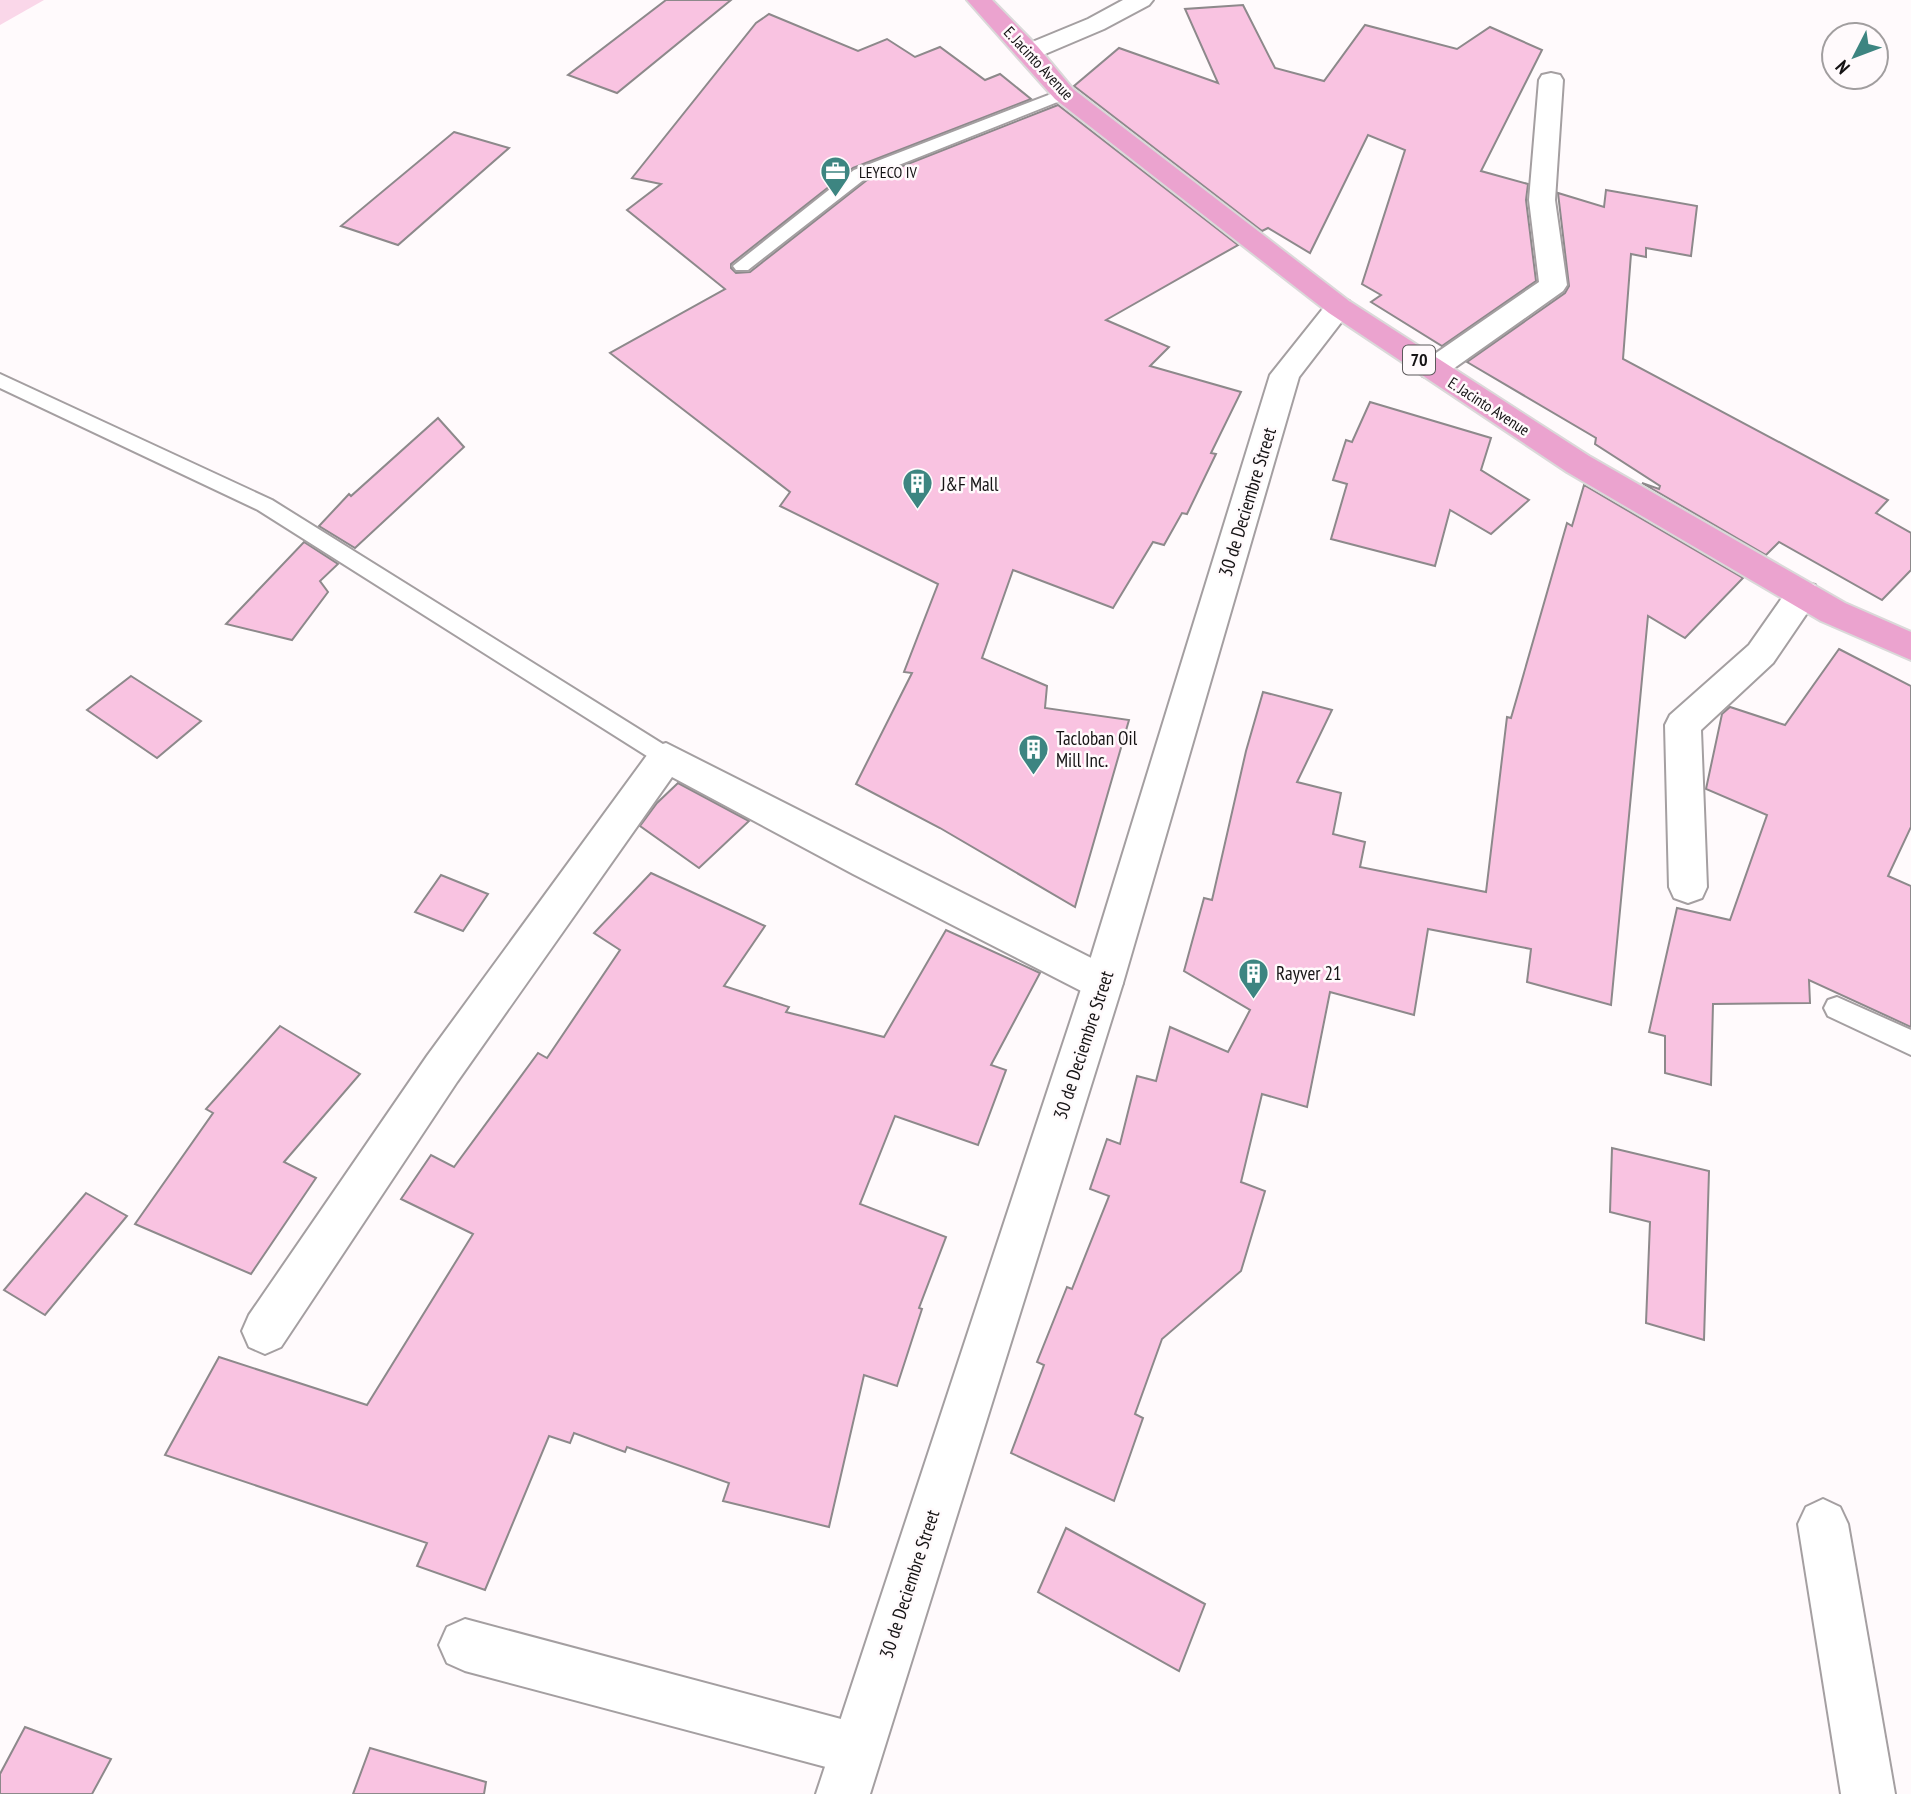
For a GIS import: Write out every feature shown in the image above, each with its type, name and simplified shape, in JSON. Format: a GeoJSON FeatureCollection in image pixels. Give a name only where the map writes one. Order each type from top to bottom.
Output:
{"type":"FeatureCollection","features":[{"type":"Feature","properties":{"kind":"main road","name":"E. Jacinto Avenue"},"geometry":{"type":"LineString","coordinates":[[979,0],[1029,52],[1064,94],[1339,307],[1578,464],[1833,612],[1911,647]]}},
{"type":"Feature","properties":{"kind":"street"},"geometry":{"type":"LineString","coordinates":[[1029,52],[1097,24],[1141,0]]}},
{"type":"Feature","properties":{"kind":"street"},"geometry":{"type":"LineString","coordinates":[[1433,369],[1553,285],[1542,200],[1551,80]]}},
{"type":"Feature","properties":{"kind":"street","name":"30 de Deciembre Street"},"geometry":{"type":"LineString","coordinates":[[849,1772],[1103,983],[1285,375],[1339,307]]}},
{"type":"Feature","properties":{"kind":"street"},"geometry":{"type":"LineString","coordinates":[[1688,887],[1683,725],[1761,654],[1803,594]]}},
{"type":"Feature","properties":{"kind":"street"},"geometry":{"type":"LineString","coordinates":[[265,1331],[442,1069],[666,757],[866,863],[1103,983]]}},
{"type":"Feature","properties":{"kind":"street"},"geometry":{"type":"LineString","coordinates":[[1823,1524],[1868,1794]]}},
{"type":"Feature","properties":{"kind":"street"},"geometry":{"type":"LineString","coordinates":[[466,1645],[849,1772]]}},
{"type":"Feature","properties":{"kind":"lane"},"geometry":{"type":"LineString","coordinates":[[742,266],[860,174],[1064,94]]}},
{"type":"Feature","properties":{"kind":"lane"},"geometry":{"type":"LineString","coordinates":[[0,380],[265,505],[666,757]]}},
{"type":"Feature","properties":{"kind":"lane"},"geometry":{"type":"LineString","coordinates":[[1837,1008],[1911,1043]]}},
{"type":"Feature","properties":{"kind":"shaded area"},"geometry":{"type":"Polygon","coordinates":[[[0,0],[44,0],[0,25],[0,0]]]}},
{"type":"Feature","properties":{"kind":"building"},"geometry":{"type":"Polygon","coordinates":[[[666,0],[731,0],[617,93],[568,75],[666,0]]]}},
{"type":"Feature","properties":{"kind":"building"},"geometry":{"type":"Polygon","coordinates":[[[1243,5],[1275,68],[1324,81],[1365,25],[1457,49],[1490,27],[1542,50],[1481,171],[1528,184],[1526,200],[1536,281],[1442,346],[1371,302],[1381,295],[1362,284],[1405,150],[1368,135],[1310,253],[1268,228],[1262,231],[1074,86],[1119,48],[1218,83],[1185,9],[1243,5]]]}},
{"type":"Feature","properties":{"kind":"building"},"geometry":{"type":"Polygon","coordinates":[[[769,14],[858,51],[887,39],[915,57],[940,47],[985,80],[1000,74],[1031,99],[853,168],[731,264],[736,273],[750,272],[867,180],[1058,105],[1238,245],[1106,320],[1169,347],[1150,366],[1241,392],[1211,453],[1216,454],[1187,514],[1182,513],[1164,545],[1153,542],[1113,608],[1013,570],[982,658],[1047,686],[1045,708],[1129,720],[1075,907],[940,828],[856,784],[912,673],[904,672],[938,584],[780,506],[790,492],[610,353],[725,289],[627,210],[661,184],[632,178],[756,23],[769,14]]]}},
{"type":"Feature","properties":{"kind":"building"},"geometry":{"type":"Polygon","coordinates":[[[454,132],[509,148],[398,245],[341,226],[454,132]]]}},
{"type":"Feature","properties":{"kind":"building"},"geometry":{"type":"Polygon","coordinates":[[[1606,190],[1697,206],[1691,256],[1646,248],[1646,257],[1631,254],[1623,359],[1888,500],[1876,513],[1911,533],[1911,570],[1882,600],[1779,542],[1766,555],[1642,483],[1659,489],[1660,486],[1595,444],[1596,438],[1467,362],[1565,293],[1569,286],[1558,193],[1604,207],[1606,190]]]}},
{"type":"Feature","properties":{"kind":"building"},"geometry":{"type":"Polygon","coordinates":[[[1370,402],[1491,438],[1481,470],[1529,500],[1491,534],[1450,510],[1435,566],[1331,539],[1347,484],[1333,480],[1346,440],[1352,442],[1370,402]]]}},
{"type":"Feature","properties":{"kind":"building"},"geometry":{"type":"Polygon","coordinates":[[[438,418],[464,447],[355,548],[319,526],[349,494],[351,496],[438,418]]]}},
{"type":"Feature","properties":{"kind":"building"},"geometry":{"type":"Polygon","coordinates":[[[1584,485],[1743,578],[1685,638],[1648,616],[1611,1005],[1527,982],[1531,949],[1428,929],[1414,1015],[1330,992],[1307,1107],[1262,1094],[1241,1182],[1265,1191],[1241,1271],[1162,1339],[1135,1414],[1143,1418],[1114,1501],[1011,1453],[1044,1365],[1037,1362],[1067,1287],[1072,1289],[1109,1196],[1090,1189],[1107,1139],[1120,1144],[1137,1076],[1156,1081],[1170,1027],[1228,1052],[1250,1010],[1184,971],[1204,898],[1212,900],[1246,751],[1263,692],[1332,710],[1297,782],[1341,793],[1333,834],[1365,842],[1360,867],[1486,892],[1507,717],[1511,718],[1567,523],[1572,526],[1584,485]]]}},
{"type":"Feature","properties":{"kind":"building"},"geometry":{"type":"Polygon","coordinates":[[[304,542],[338,564],[320,581],[328,592],[292,640],[226,624],[304,542]]]}},
{"type":"Feature","properties":{"kind":"building"},"geometry":{"type":"Polygon","coordinates":[[[1839,649],[1911,686],[1911,827],[1888,876],[1911,886],[1911,1027],[1809,980],[1810,1003],[1713,1004],[1711,1085],[1665,1073],[1665,1036],[1649,1032],[1677,908],[1730,920],[1767,815],[1706,789],[1722,714],[1730,707],[1785,725],[1839,649]]]}},
{"type":"Feature","properties":{"kind":"building"},"geometry":{"type":"Polygon","coordinates":[[[131,676],[201,721],[157,758],[87,710],[131,676]]]}},
{"type":"Feature","properties":{"kind":"building"},"geometry":{"type":"Polygon","coordinates":[[[678,783],[749,821],[699,868],[640,826],[657,803],[678,783]]]}},
{"type":"Feature","properties":{"kind":"building"},"geometry":{"type":"Polygon","coordinates":[[[651,873],[765,926],[724,986],[789,1007],[786,1012],[884,1037],[946,930],[1040,973],[991,1065],[1006,1070],[978,1145],[895,1116],[860,1204],[946,1237],[919,1308],[922,1309],[897,1386],[864,1375],[829,1527],[723,1501],[729,1483],[627,1447],[625,1452],[574,1433],[570,1443],[549,1436],[485,1590],[417,1566],[427,1543],[165,1455],[219,1357],[367,1405],[473,1234],[401,1199],[431,1155],[454,1167],[538,1053],[547,1058],[620,950],[594,933],[651,873]]]}},
{"type":"Feature","properties":{"kind":"building"},"geometry":{"type":"Polygon","coordinates":[[[441,875],[488,894],[463,931],[415,912],[441,875]]]}},
{"type":"Feature","properties":{"kind":"building"},"geometry":{"type":"Polygon","coordinates":[[[280,1026],[360,1074],[284,1162],[316,1178],[251,1274],[135,1224],[213,1113],[206,1109],[280,1026]]]}},
{"type":"Feature","properties":{"kind":"building"},"geometry":{"type":"Polygon","coordinates":[[[1612,1148],[1709,1171],[1704,1340],[1646,1323],[1650,1222],[1610,1212],[1612,1148]]]}},
{"type":"Feature","properties":{"kind":"building"},"geometry":{"type":"Polygon","coordinates":[[[86,1193],[127,1216],[45,1315],[4,1290],[86,1193]]]}},
{"type":"Feature","properties":{"kind":"building"},"geometry":{"type":"Polygon","coordinates":[[[1066,1528],[1205,1604],[1179,1671],[1038,1592],[1066,1528]]]}},
{"type":"Feature","properties":{"kind":"building"},"geometry":{"type":"Polygon","coordinates":[[[25,1727],[111,1759],[92,1794],[0,1794],[0,1774],[25,1727]]]}},
{"type":"Feature","properties":{"kind":"building"},"geometry":{"type":"Polygon","coordinates":[[[370,1748],[486,1782],[484,1794],[353,1794],[370,1748]]]}},
{"type":"Feature","properties":{"kind":"place","name":"LEYECO IV"},"geometry":{"type":"Point","coordinates":[836,199]}},
{"type":"Feature","properties":{"kind":"place","name":"J&F Mall"},"geometry":{"type":"Point","coordinates":[918,511]}},
{"type":"Feature","properties":{"kind":"place","name":"Tacloban Oil Mill Inc."},"geometry":{"type":"Point","coordinates":[1033,776]}},
{"type":"Feature","properties":{"kind":"place","name":"Rayver 21"},"geometry":{"type":"Point","coordinates":[1253,1000]}}]}
